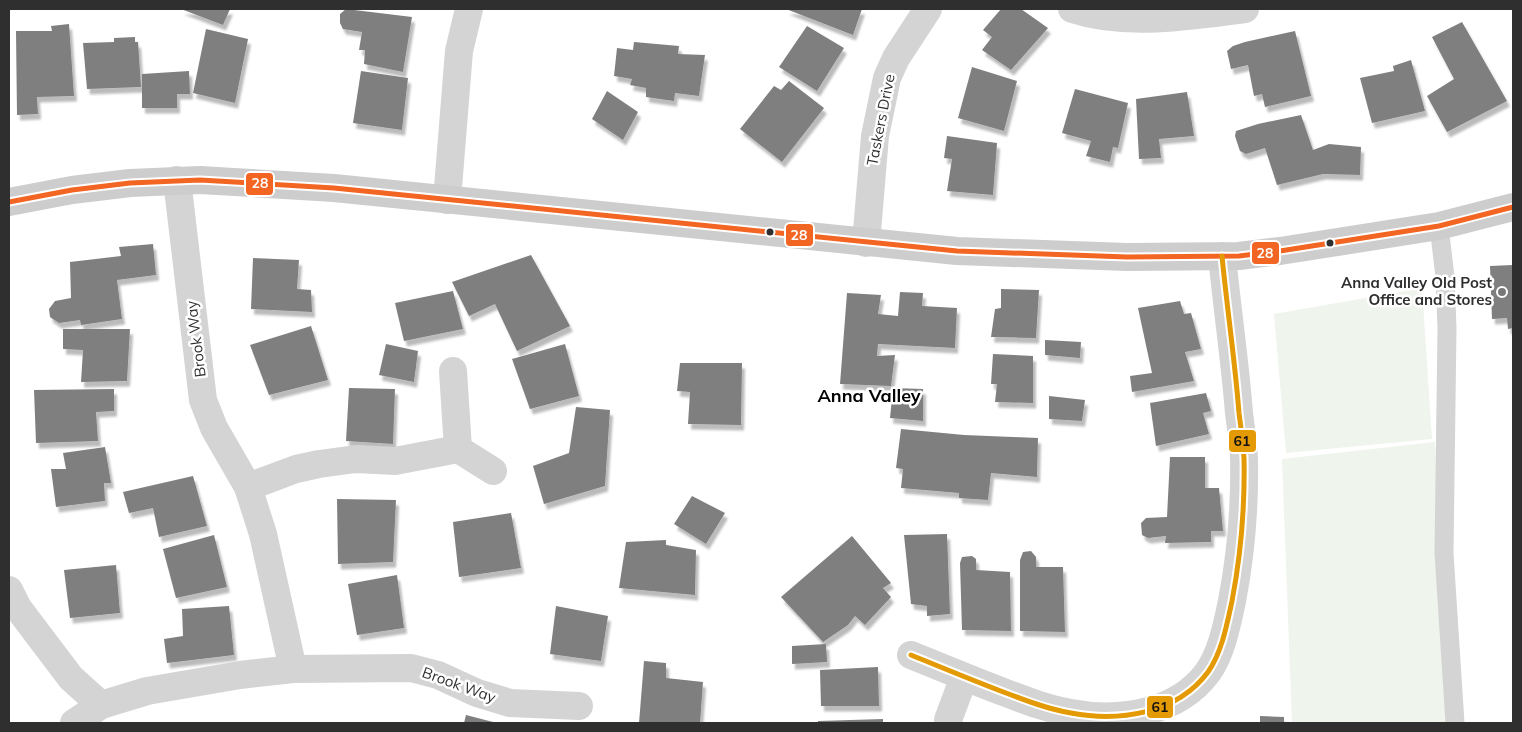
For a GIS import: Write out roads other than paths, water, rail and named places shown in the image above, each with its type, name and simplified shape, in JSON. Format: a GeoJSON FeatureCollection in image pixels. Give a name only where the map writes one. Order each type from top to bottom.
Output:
{"type":"FeatureCollection","features":[{"type":"Feature","properties":{"kind":"street"},"geometry":{"type":"LineString","coordinates":[[447,200],[459,51],[469,9]]}},
{"type":"Feature","properties":{"kind":"street","name":"Taskers Drive"},"geometry":{"type":"LineString","coordinates":[[866,242],[875,136],[886,78],[896,58],[928,9]]}},
{"type":"Feature","properties":{"kind":"street"},"geometry":{"type":"LineString","coordinates":[[1072,9],[1118,18],[1161,18],[1245,9]]}},
{"type":"Feature","properties":{"kind":"street"},"geometry":{"type":"LineString","coordinates":[[9,202],[72,190],[177,180],[334,188],[957,252],[1127,257],[1239,256],[1280,252],[1440,226],[1513,207]]}},
{"type":"Feature","properties":{"kind":"street","name":"Brook Way"},"geometry":{"type":"LineString","coordinates":[[177,180],[204,400],[214,428],[248,487],[263,534],[293,669]]}},
{"type":"Feature","properties":{"kind":"street"},"geometry":{"type":"LineString","coordinates":[[911,655],[1046,708],[1072,714],[1123,715],[1152,711],[1174,701],[1191,689],[1208,671],[1217,654],[1226,629],[1241,545],[1243,503],[1244,457],[1236,370],[1222,256]]}},
{"type":"Feature","properties":{"kind":"street"},"geometry":{"type":"LineString","coordinates":[[453,371],[458,449]]}},
{"type":"Feature","properties":{"kind":"street"},"geometry":{"type":"LineString","coordinates":[[248,487],[296,469],[319,464],[356,459],[395,461],[458,449],[493,471]]}},
{"type":"Feature","properties":{"kind":"street"},"geometry":{"type":"LineString","coordinates":[[9,590],[18,608],[71,678],[101,705]]}},
{"type":"Feature","properties":{"kind":"street","name":"Brook Way"},"geometry":{"type":"LineString","coordinates":[[74,723],[101,705],[147,691],[240,675],[293,669],[411,668],[438,675],[477,693],[510,703],[535,714],[579,706]]}},
{"type":"Feature","properties":{"kind":"street"},"geometry":{"type":"LineString","coordinates":[[948,722],[964,677]]}},
{"type":"Feature","properties":{"kind":"lane"},"geometry":{"type":"LineString","coordinates":[[1440,226],[1447,328],[1444,553],[1455,723]]}},
{"type":"Feature","properties":{"kind":"place","name":"Anna Valley Old Post Office and Stores"},"geometry":{"type":"Point","coordinates":[1502,292]}},
{"type":"Feature","properties":{"kind":"district","name":"Anna Valley"},"geometry":{"type":"Point","coordinates":[869,396]}}]}
